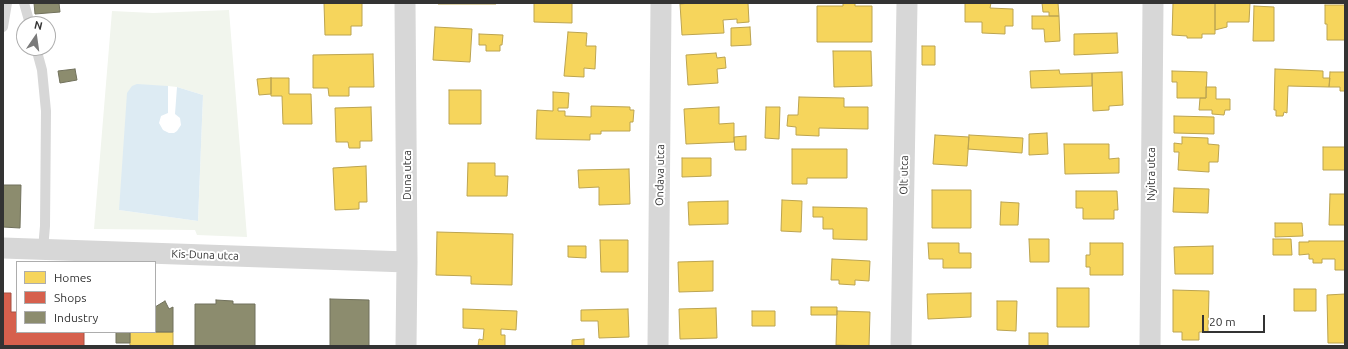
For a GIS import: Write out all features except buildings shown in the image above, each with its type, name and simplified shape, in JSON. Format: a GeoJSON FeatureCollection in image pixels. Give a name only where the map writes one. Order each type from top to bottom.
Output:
{"type":"FeatureCollection","features":[{"type":"Feature","properties":{"kind":"street","name":"Duna utca"},"geometry":{"type":"LineString","coordinates":[[406,3],[406,346]]}},
{"type":"Feature","properties":{"kind":"street","name":"Ondava utca"},"geometry":{"type":"LineString","coordinates":[[658,346],[661,3]]}},
{"type":"Feature","properties":{"kind":"street","name":"Olt utca"},"geometry":{"type":"LineString","coordinates":[[901,346],[906,3]]}},
{"type":"Feature","properties":{"kind":"street","name":"Nyitra utca"},"geometry":{"type":"LineString","coordinates":[[1150,346],[1152,3]]}},
{"type":"Feature","properties":{"kind":"street","name":"Kis-Duna utca"},"geometry":{"type":"LineString","coordinates":[[3,248],[407,262]]}},
{"type":"Feature","properties":{"kind":"lane"},"geometry":{"type":"LineString","coordinates":[[3,27],[8,3]]}},
{"type":"Feature","properties":{"kind":"lane"},"geometry":{"type":"LineString","coordinates":[[24,3],[28,16]]}},
{"type":"Feature","properties":{"kind":"lane"},"geometry":{"type":"LineString","coordinates":[[38,56],[42,70],[46,111],[45,226],[43,249]]}},
{"type":"Feature","properties":{"kind":"shaded area"},"geometry":{"type":"Polygon","coordinates":[[[229,10],[247,237],[197,235],[195,230],[94,229],[112,11],[153,13],[229,10]],[[168,86],[119,210],[198,221],[203,95],[177,87],[168,86]]]}},
{"type":"Feature","properties":{"kind":"shaded area"},"geometry":{"type":"Polygon","coordinates":[[[137,84],[168,86],[168,113],[161,116],[159,123],[163,130],[169,133],[174,133],[177,131],[181,125],[180,118],[175,114],[177,87],[203,95],[198,221],[119,210],[127,93],[132,86],[137,84]]]}}]}
